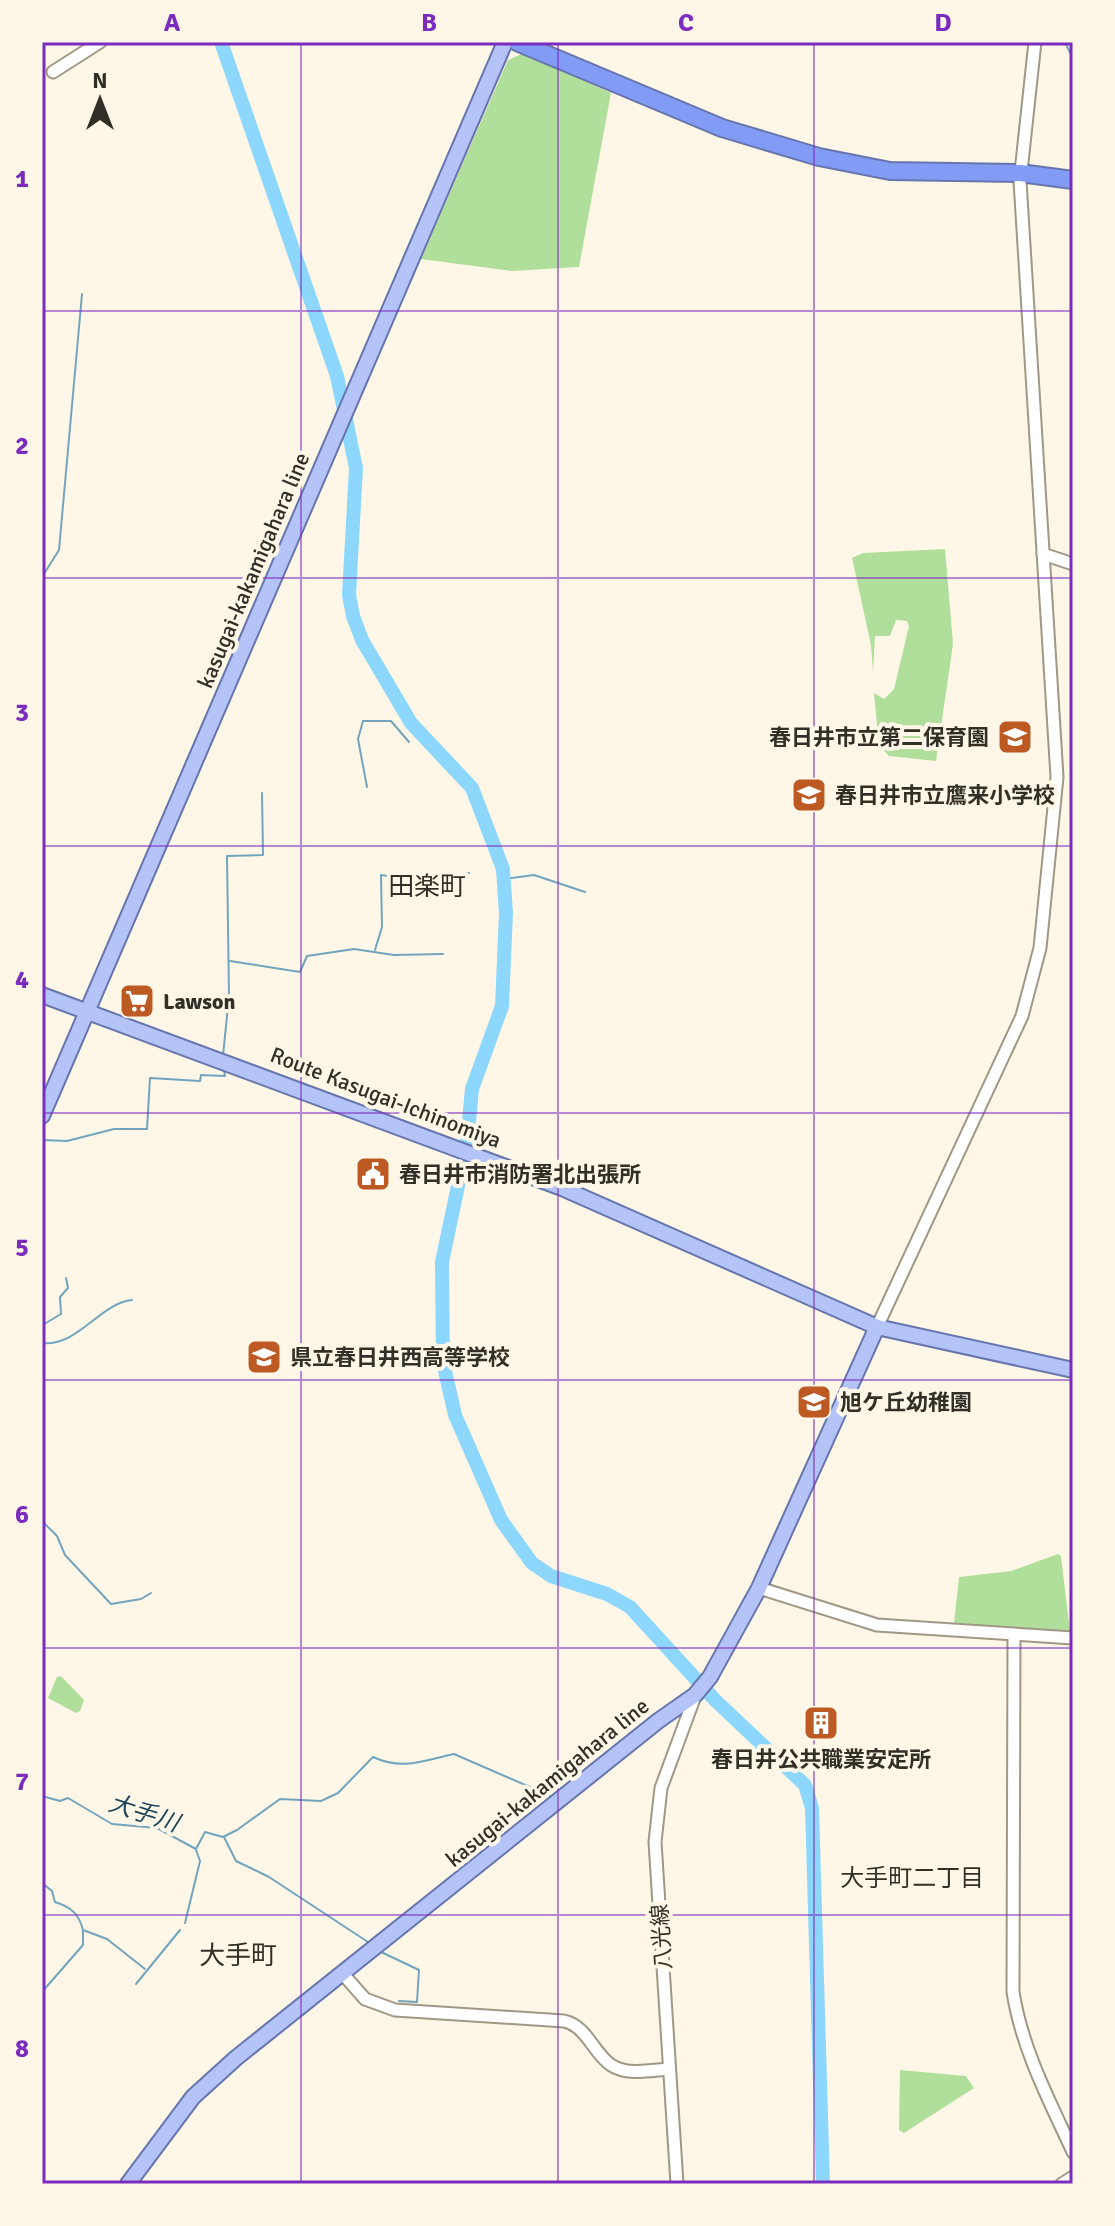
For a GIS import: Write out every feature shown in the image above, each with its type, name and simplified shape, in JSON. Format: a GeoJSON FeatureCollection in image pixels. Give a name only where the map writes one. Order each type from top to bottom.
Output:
{"type":"FeatureCollection","features":[{"type":"Feature","properties":{"kind":"highway"},"geometry":{"type":"LineString","coordinates":[[517,42],[722,128],[819,157],[890,171],[1020,173],[1073,180]]}},
{"type":"Feature","properties":{"kind":"main road","name":"kasugai-kakamigahara line"},"geometry":{"type":"LineString","coordinates":[[42,1116],[505,42]]}},
{"type":"Feature","properties":{"kind":"main road","name":"Route Kasugai-Ichinomiya"},"geometry":{"type":"LineString","coordinates":[[42,995],[466,1150],[573,1193],[877,1327],[1073,1370]]}},
{"type":"Feature","properties":{"kind":"main road","name":"kasugai-kakamigahara line"},"geometry":{"type":"LineString","coordinates":[[128,2184],[196,2094],[558,1801],[695,1695],[710,1677],[759,1588],[877,1327]]}},
{"type":"Feature","properties":{"kind":"street"},"geometry":{"type":"LineString","coordinates":[[53,72],[100,42]]}},
{"type":"Feature","properties":{"kind":"street"},"geometry":{"type":"LineString","coordinates":[[877,1327],[1022,1016],[1038,963],[1057,777],[1020,173],[1035,42]]}},
{"type":"Feature","properties":{"kind":"street"},"geometry":{"type":"LineString","coordinates":[[1043,554],[1073,564]]}},
{"type":"Feature","properties":{"kind":"street"},"geometry":{"type":"LineString","coordinates":[[759,1588],[877,1625],[1073,1638]]}},
{"type":"Feature","properties":{"kind":"street"},"geometry":{"type":"LineString","coordinates":[[1014,1636],[1013,1992],[1017,2021],[1030,2058],[1073,2152]]}},
{"type":"Feature","properties":{"kind":"street","name":"八光線"},"geometry":{"type":"LineString","coordinates":[[677,2184],[655,1842],[661,1788],[695,1695]]}},
{"type":"Feature","properties":{"kind":"street"},"geometry":{"type":"LineString","coordinates":[[343,1974],[365,1999],[395,2010],[564,2021],[579,2028],[612,2066],[629,2071],[669,2069]]}},
{"type":"Feature","properties":{"kind":"street"},"geometry":{"type":"LineString","coordinates":[[1062,2184],[1073,2177]]}},
{"type":"Feature","properties":{"kind":"green space"},"geometry":{"type":"Polygon","coordinates":[[[524,53],[611,93],[579,267],[512,271],[421,259],[508,60],[524,53]]]}},
{"type":"Feature","properties":{"kind":"green space"},"geometry":{"type":"Polygon","coordinates":[[[945,549],[953,644],[936,761],[889,756],[879,745],[874,693],[884,699],[894,689],[909,626],[907,621],[896,620],[890,636],[875,636],[873,672],[871,645],[852,558],[863,553],[945,549]]]}},
{"type":"Feature","properties":{"kind":"green space"},"geometry":{"type":"Polygon","coordinates":[[[1058,1554],[1061,1556],[1070,1632],[1066,1635],[954,1623],[959,1577],[1011,1571],[1058,1554]]]}},
{"type":"Feature","properties":{"kind":"green space"},"geometry":{"type":"Polygon","coordinates":[[[61,1676],[84,1700],[76,1713],[48,1698],[57,1677],[61,1676]]]}},
{"type":"Feature","properties":{"kind":"green space"},"geometry":{"type":"Polygon","coordinates":[[[900,2070],[966,2076],[974,2088],[904,2133],[899,2130],[900,2070]]]}},
{"type":"Feature","properties":{"kind":"waterway"},"geometry":{"type":"LineString","coordinates":[[221,42],[337,376],[356,468],[349,595],[353,616],[362,640],[411,723],[472,788],[503,869],[506,913],[502,1006],[472,1089],[467,1143],[442,1262],[443,1362],[455,1415],[501,1520],[532,1563],[551,1576],[607,1594],[630,1607],[715,1700],[805,1785],[812,1808],[823,2184]]}},
{"type":"Feature","properties":{"kind":"waterway"},"geometry":{"type":"LineString","coordinates":[[1065,42],[1073,59]]}},
{"type":"Feature","properties":{"kind":"waterway"},"geometry":{"type":"LineString","coordinates":[[42,577],[59,550],[82,294]]}},
{"type":"Feature","properties":{"kind":"waterway"},"geometry":{"type":"LineString","coordinates":[[367,787],[358,739],[363,721],[391,721],[409,742]]}},
{"type":"Feature","properties":{"kind":"waterway"},"geometry":{"type":"LineString","coordinates":[[223,1056],[229,996],[227,856],[263,855],[262,793]]}},
{"type":"Feature","properties":{"kind":"waterway"},"geometry":{"type":"LineString","coordinates":[[375,950],[382,927],[381,875],[438,884],[440,872],[461,876],[469,873]]}},
{"type":"Feature","properties":{"kind":"waterway"},"geometry":{"type":"LineString","coordinates":[[504,879],[534,875],[585,892]]}},
{"type":"Feature","properties":{"kind":"waterway"},"geometry":{"type":"LineString","coordinates":[[230,961],[300,972],[307,956],[354,949],[394,955],[443,954]]}},
{"type":"Feature","properties":{"kind":"waterway"},"geometry":{"type":"LineString","coordinates":[[42,1140],[67,1141],[114,1129],[147,1129],[150,1078],[200,1081],[201,1075],[225,1076],[224,1070]]}},
{"type":"Feature","properties":{"kind":"waterway"},"geometry":{"type":"LineString","coordinates":[[46,1323],[61,1314],[60,1297],[68,1288],[66,1278]]}},
{"type":"Feature","properties":{"kind":"waterway"},"geometry":{"type":"LineString","coordinates":[[42,1343],[67,1338],[120,1303],[132,1300]]}},
{"type":"Feature","properties":{"kind":"waterway"},"geometry":{"type":"LineString","coordinates":[[42,1521],[57,1536],[65,1555],[111,1604],[141,1599],[151,1593]]}},
{"type":"Feature","properties":{"kind":"waterway","name":"大手川"},"geometry":{"type":"LineString","coordinates":[[42,1796],[60,1801],[68,1798],[112,1824],[157,1828],[196,1849],[205,1832],[223,1837],[280,1799],[321,1801],[338,1793],[373,1757],[404,1764],[454,1754],[553,1797]]}},
{"type":"Feature","properties":{"kind":"waterway"},"geometry":{"type":"LineString","coordinates":[[224,1837],[236,1861],[269,1877],[371,1944]]}},
{"type":"Feature","properties":{"kind":"waterway"},"geometry":{"type":"LineString","coordinates":[[185,1923],[200,1861],[196,1850]]}},
{"type":"Feature","properties":{"kind":"waterway"},"geometry":{"type":"LineString","coordinates":[[42,1883],[52,1891],[55,1902],[77,1915],[83,1930],[107,1939],[145,1969]]}},
{"type":"Feature","properties":{"kind":"waterway"},"geometry":{"type":"LineString","coordinates":[[136,1984],[180,1930]]}},
{"type":"Feature","properties":{"kind":"waterway"},"geometry":{"type":"LineString","coordinates":[[42,1992],[83,1945],[83,1931]]}},
{"type":"Feature","properties":{"kind":"waterway"},"geometry":{"type":"LineString","coordinates":[[379,1951],[419,1970],[417,2002],[399,2001]]}},
{"type":"Feature","properties":{"kind":"place","name":"春日井市立第二保育園"},"geometry":{"type":"Point","coordinates":[1015,737]}},
{"type":"Feature","properties":{"kind":"place","name":"春日井市立鷹来小学校"},"geometry":{"type":"Point","coordinates":[809,795]}},
{"type":"Feature","properties":{"kind":"place","name":"Lawson"},"geometry":{"type":"Point","coordinates":[137,1001]}},
{"type":"Feature","properties":{"kind":"place","name":"春日井市消防署北出張所"},"geometry":{"type":"Point","coordinates":[373,1174]}},
{"type":"Feature","properties":{"kind":"place","name":"県立春日井西高等学校"},"geometry":{"type":"Point","coordinates":[264,1357]}},
{"type":"Feature","properties":{"kind":"place","name":"旭ケ丘幼稚園"},"geometry":{"type":"Point","coordinates":[814,1402]}},
{"type":"Feature","properties":{"kind":"place","name":"春日井公共職業安定所"},"geometry":{"type":"Point","coordinates":[821,1723]}},
{"type":"Feature","properties":{"kind":"district","name":"田楽町"},"geometry":{"type":"Point","coordinates":[427,886]}},
{"type":"Feature","properties":{"kind":"district","name":"大手町二丁目"},"geometry":{"type":"Point","coordinates":[912,1878]}},
{"type":"Feature","properties":{"kind":"district","name":"大手町"},"geometry":{"type":"Point","coordinates":[238,1955]}}]}
